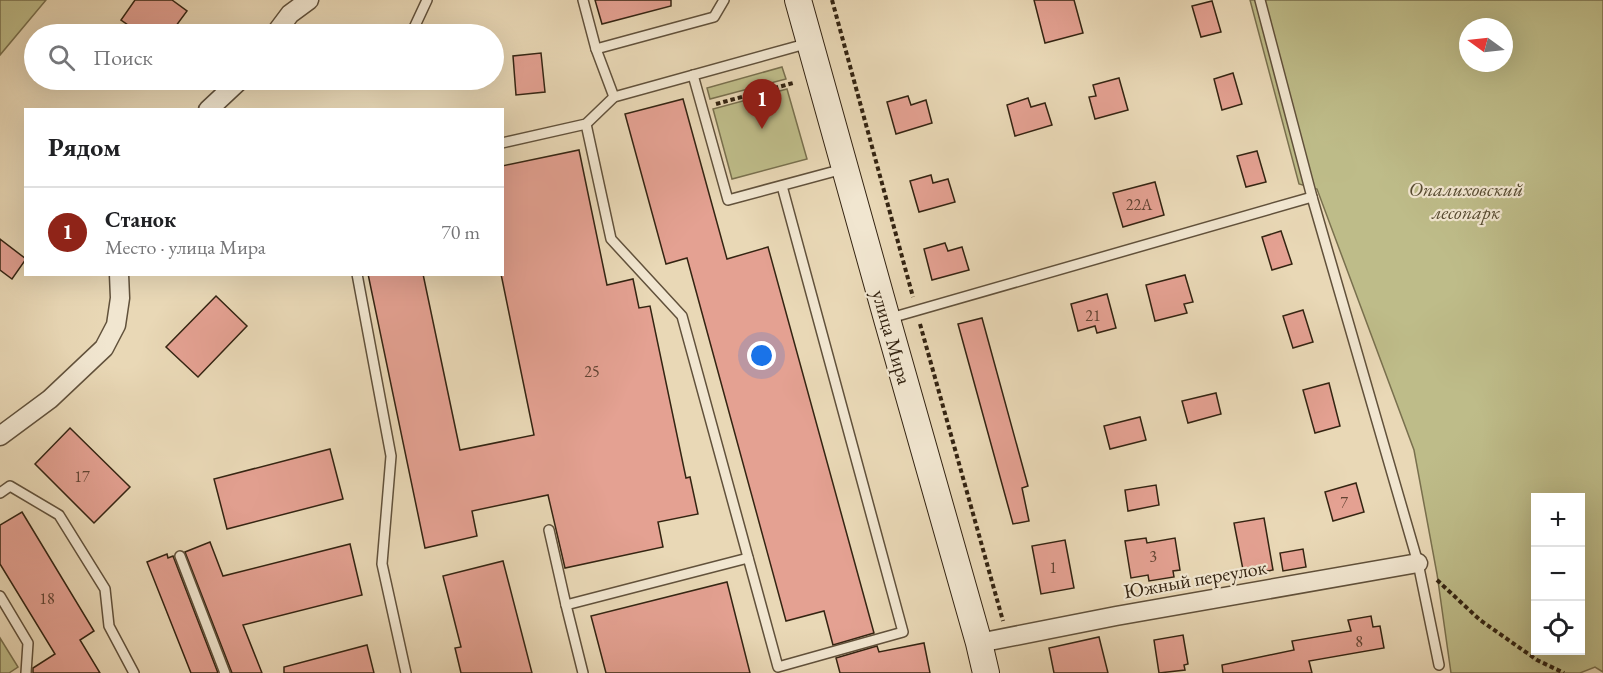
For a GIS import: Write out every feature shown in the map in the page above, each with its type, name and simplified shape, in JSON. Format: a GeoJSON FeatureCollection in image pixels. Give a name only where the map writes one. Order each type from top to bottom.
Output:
{"type":"FeatureCollection","features":[{"type":"Feature","properties":{"kind":"street"},"geometry":{"type":"LineString","coordinates":[[283,24],[291,14],[309,0]]}},
{"type":"Feature","properties":{"kind":"street","name":"улица Мира"},"geometry":{"type":"LineString","coordinates":[[798,0],[986,673]]}},
{"type":"Feature","properties":{"kind":"street"},"geometry":{"type":"LineString","coordinates":[[210,108],[229,90]]}},
{"type":"Feature","properties":{"kind":"street"},"geometry":{"type":"LineString","coordinates":[[0,436],[50,399],[104,348],[116,326],[120,298],[119,276]]}},
{"type":"Feature","properties":{"kind":"street","name":"Южный переулок"},"geometry":{"type":"LineString","coordinates":[[979,643],[1116,616],[1418,563]]}},
{"type":"Feature","properties":{"kind":"lane"},"geometry":{"type":"LineString","coordinates":[[416,24],[427,0]]}},
{"type":"Feature","properties":{"kind":"lane"},"geometry":{"type":"LineString","coordinates":[[583,0],[596,49],[614,97]]}},
{"type":"Feature","properties":{"kind":"lane"},"geometry":{"type":"LineString","coordinates":[[596,49],[714,17],[724,0]]}},
{"type":"Feature","properties":{"kind":"lane"},"geometry":{"type":"LineString","coordinates":[[1260,0],[1312,197],[1418,563],[1439,664]]}},
{"type":"Feature","properties":{"kind":"lane"},"geometry":{"type":"LineString","coordinates":[[504,143],[586,124],[614,97],[810,43]]}},
{"type":"Feature","properties":{"kind":"lane"},"geometry":{"type":"LineString","coordinates":[[693,75],[728,200],[845,168]]}},
{"type":"Feature","properties":{"kind":"lane"},"geometry":{"type":"LineString","coordinates":[[586,124],[611,239],[682,316],[778,667],[903,632],[782,186]]}},
{"type":"Feature","properties":{"kind":"lane"},"geometry":{"type":"LineString","coordinates":[[886,319],[1312,197]]}},
{"type":"Feature","properties":{"kind":"lane"},"geometry":{"type":"LineString","coordinates":[[357,276],[392,456],[382,564],[406,673]]}},
{"type":"Feature","properties":{"kind":"lane"},"geometry":{"type":"LineString","coordinates":[[0,493],[10,486],[58,515],[105,590],[109,627],[134,673]]}},
{"type":"Feature","properties":{"kind":"lane"},"geometry":{"type":"LineString","coordinates":[[549,530],[583,673]]}},
{"type":"Feature","properties":{"kind":"lane"},"geometry":{"type":"LineString","coordinates":[[180,556],[225,673]]}},
{"type":"Feature","properties":{"kind":"lane"},"geometry":{"type":"LineString","coordinates":[[566,605],[748,558]]}},
{"type":"Feature","properties":{"kind":"lane"},"geometry":{"type":"LineString","coordinates":[[0,596],[28,643],[26,673]]}},
{"type":"Feature","properties":{"kind":"path"},"geometry":{"type":"LineString","coordinates":[[703,108],[793,83]]}},
{"type":"Feature","properties":{"kind":"path"},"geometry":{"type":"LineString","coordinates":[[1418,563],[1480,620],[1537,660],[1564,673]]}},
{"type":"Feature","properties":{"kind":"green space"},"geometry":{"type":"Polygon","coordinates":[[[0,0],[46,0],[24,24],[0,55],[0,0]]]}},
{"type":"Feature","properties":{"kind":"green space","name":"Опалиховский лесопарк"},"geometry":{"type":"Polygon","coordinates":[[[1250,0],[1603,0],[1603,672],[1595,667],[1580,673],[1451,673],[1437,574],[1414,450],[1317,189],[1299,184],[1250,0]]]}},
{"type":"Feature","properties":{"kind":"green space"},"geometry":{"type":"Polygon","coordinates":[[[782,67],[786,79],[710,99],[707,88],[782,67]]]}},
{"type":"Feature","properties":{"kind":"green space"},"geometry":{"type":"Polygon","coordinates":[[[787,89],[807,159],[732,179],[713,109],[787,89]]]}},
{"type":"Feature","properties":{"kind":"green space"},"geometry":{"type":"Polygon","coordinates":[[[0,638],[18,667],[9,673],[0,673],[0,638]]]}},
{"type":"Feature","properties":{"kind":"building"},"geometry":{"type":"Polygon","coordinates":[[[135,0],[172,0],[187,11],[177,24],[127,24],[121,20],[135,0]]]}},
{"type":"Feature","properties":{"kind":"building"},"geometry":{"type":"Polygon","coordinates":[[[595,0],[671,0],[671,6],[602,24],[595,0]]]}},
{"type":"Feature","properties":{"kind":"building"},"geometry":{"type":"Polygon","coordinates":[[[1034,0],[1074,0],[1083,33],[1045,43],[1034,0]]]}},
{"type":"Feature","properties":{"kind":"building"},"geometry":{"type":"Polygon","coordinates":[[[1212,1],[1221,32],[1201,37],[1192,6],[1212,1]]]}},
{"type":"Feature","properties":{"kind":"building"},"geometry":{"type":"Polygon","coordinates":[[[541,53],[545,92],[516,95],[513,56],[541,53]]]}},
{"type":"Feature","properties":{"kind":"building"},"geometry":{"type":"Polygon","coordinates":[[[1233,73],[1242,104],[1222,110],[1214,79],[1233,73]]]}},
{"type":"Feature","properties":{"kind":"building"},"geometry":{"type":"Polygon","coordinates":[[[1119,78],[1128,110],[1095,119],[1089,97],[1096,96],[1093,85],[1119,78]]]}},
{"type":"Feature","properties":{"kind":"building"},"geometry":{"type":"Polygon","coordinates":[[[908,96],[911,105],[926,100],[932,123],[896,134],[887,102],[908,96]]]}},
{"type":"Feature","properties":{"kind":"building"},"geometry":{"type":"Polygon","coordinates":[[[1028,98],[1031,107],[1045,103],[1052,125],[1015,136],[1007,105],[1028,98]]]}},
{"type":"Feature","properties":{"kind":"building"},"geometry":{"type":"Polygon","coordinates":[[[683,99],[727,259],[768,247],[874,633],[833,645],[824,611],[786,621],[687,258],[666,264],[625,114],[683,99]]]}},
{"type":"Feature","properties":{"kind":"building"},"geometry":{"type":"Polygon","coordinates":[[[579,150],[607,285],[633,279],[639,308],[650,306],[686,478],[690,477],[698,514],[658,522],[663,547],[565,568],[548,495],[472,511],[477,536],[425,548],[368,276],[423,276],[460,450],[534,435],[501,276],[504,276],[504,166],[579,150]]]}},
{"type":"Feature","properties":{"kind":"building"},"geometry":{"type":"Polygon","coordinates":[[[1257,151],[1266,182],[1246,187],[1237,156],[1257,151]]]}},
{"type":"Feature","properties":{"kind":"building"},"geometry":{"type":"Polygon","coordinates":[[[931,175],[933,183],[948,179],[955,202],[919,212],[910,181],[931,175]]]}},
{"type":"Feature","properties":{"kind":"building"},"geometry":{"type":"Polygon","coordinates":[[[1155,182],[1164,215],[1123,227],[1113,193],[1155,182]]]}},
{"type":"Feature","properties":{"kind":"building"},"geometry":{"type":"Polygon","coordinates":[[[1281,231],[1292,264],[1272,270],[1262,237],[1281,231]]]}},
{"type":"Feature","properties":{"kind":"building"},"geometry":{"type":"Polygon","coordinates":[[[0,239],[24,257],[24,262],[12,279],[0,270],[0,239]]]}},
{"type":"Feature","properties":{"kind":"building"},"geometry":{"type":"Polygon","coordinates":[[[945,243],[948,251],[962,247],[969,270],[932,280],[924,249],[945,243]]]}},
{"type":"Feature","properties":{"kind":"building"},"geometry":{"type":"Polygon","coordinates":[[[1185,275],[1193,302],[1184,304],[1187,313],[1155,321],[1146,285],[1185,275]]]}},
{"type":"Feature","properties":{"kind":"building"},"geometry":{"type":"Polygon","coordinates":[[[1107,294],[1116,328],[1097,333],[1095,326],[1078,331],[1071,304],[1107,294]]]}},
{"type":"Feature","properties":{"kind":"building"},"geometry":{"type":"Polygon","coordinates":[[[216,296],[247,326],[198,377],[166,347],[216,296]]]}},
{"type":"Feature","properties":{"kind":"building"},"geometry":{"type":"Polygon","coordinates":[[[1303,310],[1313,342],[1293,348],[1283,316],[1303,310]]]}},
{"type":"Feature","properties":{"kind":"building"},"geometry":{"type":"Polygon","coordinates":[[[982,318],[1028,486],[1022,488],[1029,521],[1013,524],[958,324],[982,318]]]}},
{"type":"Feature","properties":{"kind":"building"},"geometry":{"type":"Polygon","coordinates":[[[1329,383],[1340,426],[1315,433],[1303,390],[1329,383]]]}},
{"type":"Feature","properties":{"kind":"building"},"geometry":{"type":"Polygon","coordinates":[[[1216,393],[1221,414],[1188,423],[1182,401],[1216,393]]]}},
{"type":"Feature","properties":{"kind":"building"},"geometry":{"type":"Polygon","coordinates":[[[1140,417],[1146,440],[1110,449],[1104,426],[1140,417]]]}},
{"type":"Feature","properties":{"kind":"building"},"geometry":{"type":"Polygon","coordinates":[[[70,428],[130,487],[94,523],[35,464],[70,428]]]}},
{"type":"Feature","properties":{"kind":"building"},"geometry":{"type":"Polygon","coordinates":[[[330,449],[343,499],[227,529],[214,479],[330,449]]]}},
{"type":"Feature","properties":{"kind":"building"},"geometry":{"type":"Polygon","coordinates":[[[1356,483],[1364,512],[1333,521],[1325,492],[1356,483]]]}},
{"type":"Feature","properties":{"kind":"building"},"geometry":{"type":"Polygon","coordinates":[[[1156,485],[1159,505],[1128,511],[1125,490],[1156,485]]]}},
{"type":"Feature","properties":{"kind":"building"},"geometry":{"type":"Polygon","coordinates":[[[22,512],[94,631],[80,640],[100,673],[33,673],[33,668],[55,654],[0,564],[0,525],[22,512]]]}},
{"type":"Feature","properties":{"kind":"building"},"geometry":{"type":"Polygon","coordinates":[[[1264,518],[1273,570],[1244,575],[1234,523],[1264,518]]]}},
{"type":"Feature","properties":{"kind":"building"},"geometry":{"type":"Polygon","coordinates":[[[1146,538],[1147,543],[1175,538],[1180,570],[1173,571],[1174,577],[1149,581],[1148,575],[1131,578],[1125,541],[1146,538]]]}},
{"type":"Feature","properties":{"kind":"building"},"geometry":{"type":"Polygon","coordinates":[[[1065,540],[1074,588],[1041,594],[1032,546],[1065,540]]]}},
{"type":"Feature","properties":{"kind":"building"},"geometry":{"type":"Polygon","coordinates":[[[210,542],[223,576],[350,544],[362,595],[243,625],[262,673],[232,673],[185,552],[210,542]]]}},
{"type":"Feature","properties":{"kind":"building"},"geometry":{"type":"Polygon","coordinates":[[[1303,549],[1306,567],[1283,571],[1280,553],[1303,549]]]}},
{"type":"Feature","properties":{"kind":"building"},"geometry":{"type":"Polygon","coordinates":[[[167,554],[168,558],[173,556],[218,673],[191,673],[147,562],[167,554]]]}},
{"type":"Feature","properties":{"kind":"building"},"geometry":{"type":"Polygon","coordinates":[[[503,561],[532,673],[461,673],[455,648],[461,647],[443,576],[503,561]]]}},
{"type":"Feature","properties":{"kind":"building"},"geometry":{"type":"Polygon","coordinates":[[[727,582],[750,673],[606,673],[591,616],[727,582]]]}},
{"type":"Feature","properties":{"kind":"building"},"geometry":{"type":"Polygon","coordinates":[[[1371,616],[1373,627],[1380,626],[1384,648],[1309,661],[1312,673],[1223,673],[1222,665],[1294,650],[1292,641],[1351,631],[1348,620],[1371,616]]]}},
{"type":"Feature","properties":{"kind":"building"},"geometry":{"type":"Polygon","coordinates":[[[1183,635],[1188,664],[1184,665],[1185,670],[1159,673],[1154,640],[1183,635]]]}},
{"type":"Feature","properties":{"kind":"building"},"geometry":{"type":"Polygon","coordinates":[[[1099,637],[1108,673],[1054,673],[1049,648],[1099,637]]]}},
{"type":"Feature","properties":{"kind":"building"},"geometry":{"type":"Polygon","coordinates":[[[924,643],[930,673],[840,673],[836,658],[877,646],[879,652],[924,643]]]}},
{"type":"Feature","properties":{"kind":"building"},"geometry":{"type":"Polygon","coordinates":[[[367,645],[374,673],[284,673],[284,667],[367,645]]]}},
{"type":"Feature","properties":{"kind":"place","name":"Станок"},"geometry":{"type":"Point","coordinates":[762,129]}}]}
